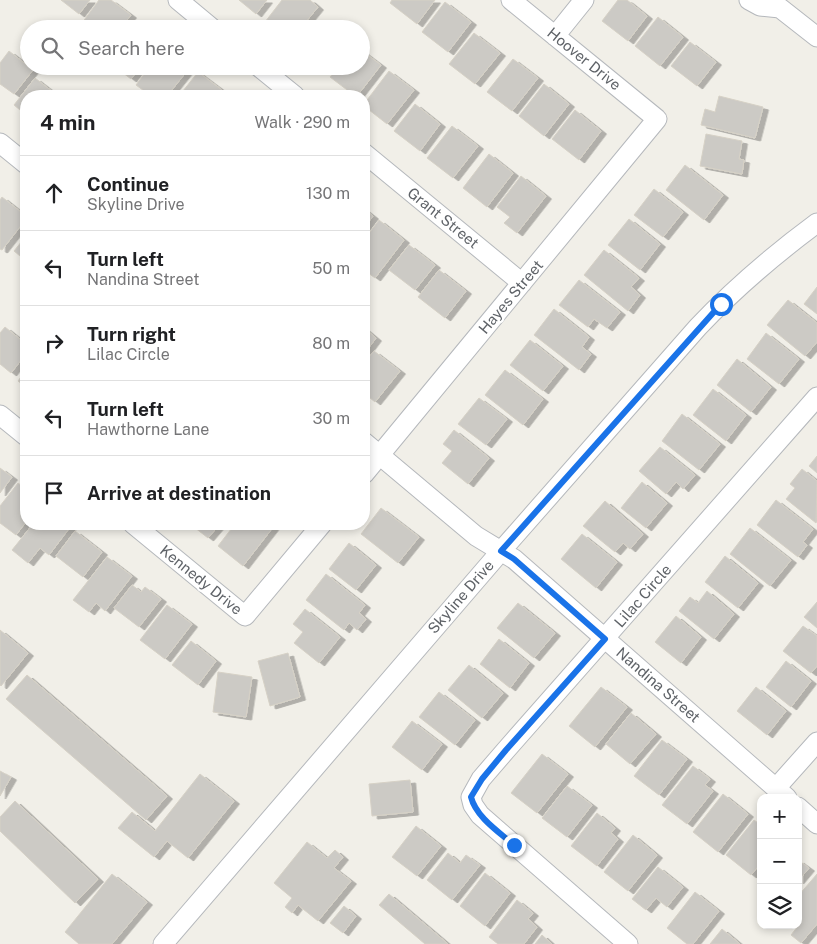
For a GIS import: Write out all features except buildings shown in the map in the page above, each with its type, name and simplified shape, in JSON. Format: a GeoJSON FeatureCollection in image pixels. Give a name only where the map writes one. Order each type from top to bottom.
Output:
{"type":"FeatureCollection","features":[{"type":"Feature","properties":{"kind":"street"},"geometry":{"type":"LineString","coordinates":[[178,0],[202,20]]}},
{"type":"Feature","properties":{"kind":"street","name":"Hoover Drive"},"geometry":{"type":"LineString","coordinates":[[511,0],[657,118]]}},
{"type":"Feature","properties":{"kind":"street"},"geometry":{"type":"LineString","coordinates":[[555,36],[584,0]]}},
{"type":"Feature","properties":{"kind":"street"},"geometry":{"type":"LineString","coordinates":[[749,0],[760,6],[779,4],[817,37]]}},
{"type":"Feature","properties":{"kind":"street"},"geometry":{"type":"LineString","coordinates":[[269,75],[288,90]]}},
{"type":"Feature","properties":{"kind":"street","name":"Hayes Street"},"geometry":{"type":"LineString","coordinates":[[370,466],[657,118]]}},
{"type":"Feature","properties":{"kind":"street"},"geometry":{"type":"LineString","coordinates":[[0,142],[20,159]]}},
{"type":"Feature","properties":{"kind":"street","name":"Grant Street"},"geometry":{"type":"LineString","coordinates":[[370,158],[522,284]]}},
{"type":"Feature","properties":{"kind":"street","name":"Skyline Drive"},"geometry":{"type":"LineString","coordinates":[[162,944],[501,551],[721,304],[770,260],[817,223]]}},
{"type":"Feature","properties":{"kind":"street","name":"Lilac Circle"},"geometry":{"type":"LineString","coordinates":[[628,944],[480,815],[473,805],[471,797],[482,779],[506,750],[817,397]]}},
{"type":"Feature","properties":{"kind":"street"},"geometry":{"type":"LineString","coordinates":[[0,415],[20,431]]}},
{"type":"Feature","properties":{"kind":"street","name":"Nandina Street"},"geometry":{"type":"LineString","coordinates":[[370,447],[476,536],[514,559],[782,793]]}},
{"type":"Feature","properties":{"kind":"street","name":"Kennedy Drive"},"geometry":{"type":"LineString","coordinates":[[140,530],[245,616],[317,530]]}},
{"type":"Feature","properties":{"kind":"street"},"geometry":{"type":"LineString","coordinates":[[782,793],[817,742]]}},
{"type":"Feature","properties":{"kind":"street"},"geometry":{"type":"LineString","coordinates":[[802,811],[817,824]]}},
{"type":"Feature","properties":{"kind":"route"},"geometry":{"type":"LineString","coordinates":[[514,845],[480,815],[473,805],[471,797],[482,779],[506,750],[605,639],[514,559],[501,551],[698,327],[721,304]]}}]}
